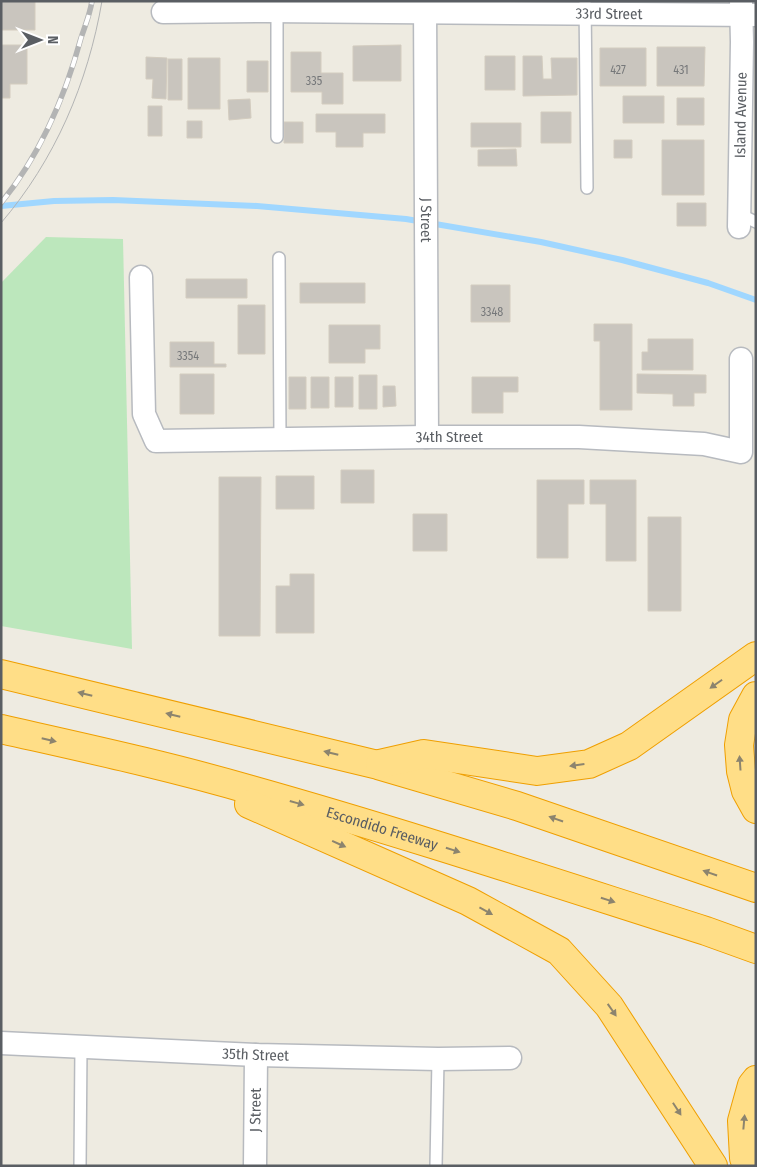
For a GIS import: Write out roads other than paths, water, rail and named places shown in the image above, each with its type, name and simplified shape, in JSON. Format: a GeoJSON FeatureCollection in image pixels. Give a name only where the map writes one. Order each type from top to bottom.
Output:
{"type":"FeatureCollection","features":[{"type":"Feature","properties":{"kind":"highway"},"geometry":{"type":"LineString","coordinates":[[378,765],[424,754],[537,771],[589,764],[629,746],[756,656]]}},
{"type":"Feature","properties":{"kind":"highway"},"geometry":{"type":"LineString","coordinates":[[1,674],[378,765],[517,806],[756,888]]}},
{"type":"Feature","properties":{"kind":"highway"},"geometry":{"type":"LineString","coordinates":[[756,696],[743,720],[739,745],[741,771],[746,791],[756,809]]}},
{"type":"Feature","properties":{"kind":"highway","name":"Escondido Freeway"},"geometry":{"type":"LineString","coordinates":[[1,729],[166,767],[259,792],[375,826],[706,931],[756,949]]}},
{"type":"Feature","properties":{"kind":"highway"},"geometry":{"type":"LineString","coordinates":[[166,767],[468,901],[560,951],[609,1006],[714,1166]]}},
{"type":"Feature","properties":{"kind":"highway"},"geometry":{"type":"LineString","coordinates":[[747,1166],[744,1158],[742,1121],[752,1085],[756,1080]]}},
{"type":"Feature","properties":{"kind":"street","name":"33rd Street"},"geometry":{"type":"LineString","coordinates":[[163,12],[269,8],[425,7],[746,11]]}},
{"type":"Feature","properties":{"kind":"street","name":"J Street"},"geometry":{"type":"LineString","coordinates":[[425,7],[427,437]]}},
{"type":"Feature","properties":{"kind":"street","name":"Island Avenue"},"geometry":{"type":"LineString","coordinates":[[745,221],[742,42],[746,11]]}},
{"type":"Feature","properties":{"kind":"street","name":"34th Street"},"geometry":{"type":"LineString","coordinates":[[141,277],[144,414],[156,441],[579,437],[704,444],[741,452],[741,358]]}},
{"type":"Feature","properties":{"kind":"street","name":"35th Street"},"geometry":{"type":"LineString","coordinates":[[1,1043],[256,1054],[438,1059],[510,1058]]}},
{"type":"Feature","properties":{"kind":"street","name":"J Street"},"geometry":{"type":"LineString","coordinates":[[254,1166],[256,1054]]}},
{"type":"Feature","properties":{"kind":"lane"},"geometry":{"type":"LineString","coordinates":[[269,8],[277,137]]}},
{"type":"Feature","properties":{"kind":"lane"},"geometry":{"type":"LineString","coordinates":[[586,8],[587,188]]}},
{"type":"Feature","properties":{"kind":"lane"},"geometry":{"type":"LineString","coordinates":[[279,258],[280,440]]}},
{"type":"Feature","properties":{"kind":"lane"},"geometry":{"type":"LineString","coordinates":[[80,1166],[81,1047]]}},
{"type":"Feature","properties":{"kind":"lane"},"geometry":{"type":"LineString","coordinates":[[436,1166],[438,1059]]}},
{"type":"Feature","properties":{"kind":"waterway"},"geometry":{"type":"LineString","coordinates":[[1,206],[54,201],[113,200],[257,206],[406,219],[541,242],[622,260],[708,283],[756,300]]}},
{"type":"Feature","properties":{"kind":"tram line"},"geometry":{"type":"LineString","coordinates":[[1,223],[38,173],[66,119],[88,61],[102,1]]}},
{"type":"Feature","properties":{"kind":"railway"},"geometry":{"type":"LineString","coordinates":[[1,203],[28,165],[50,125],[67,82],[92,1]]}}]}
